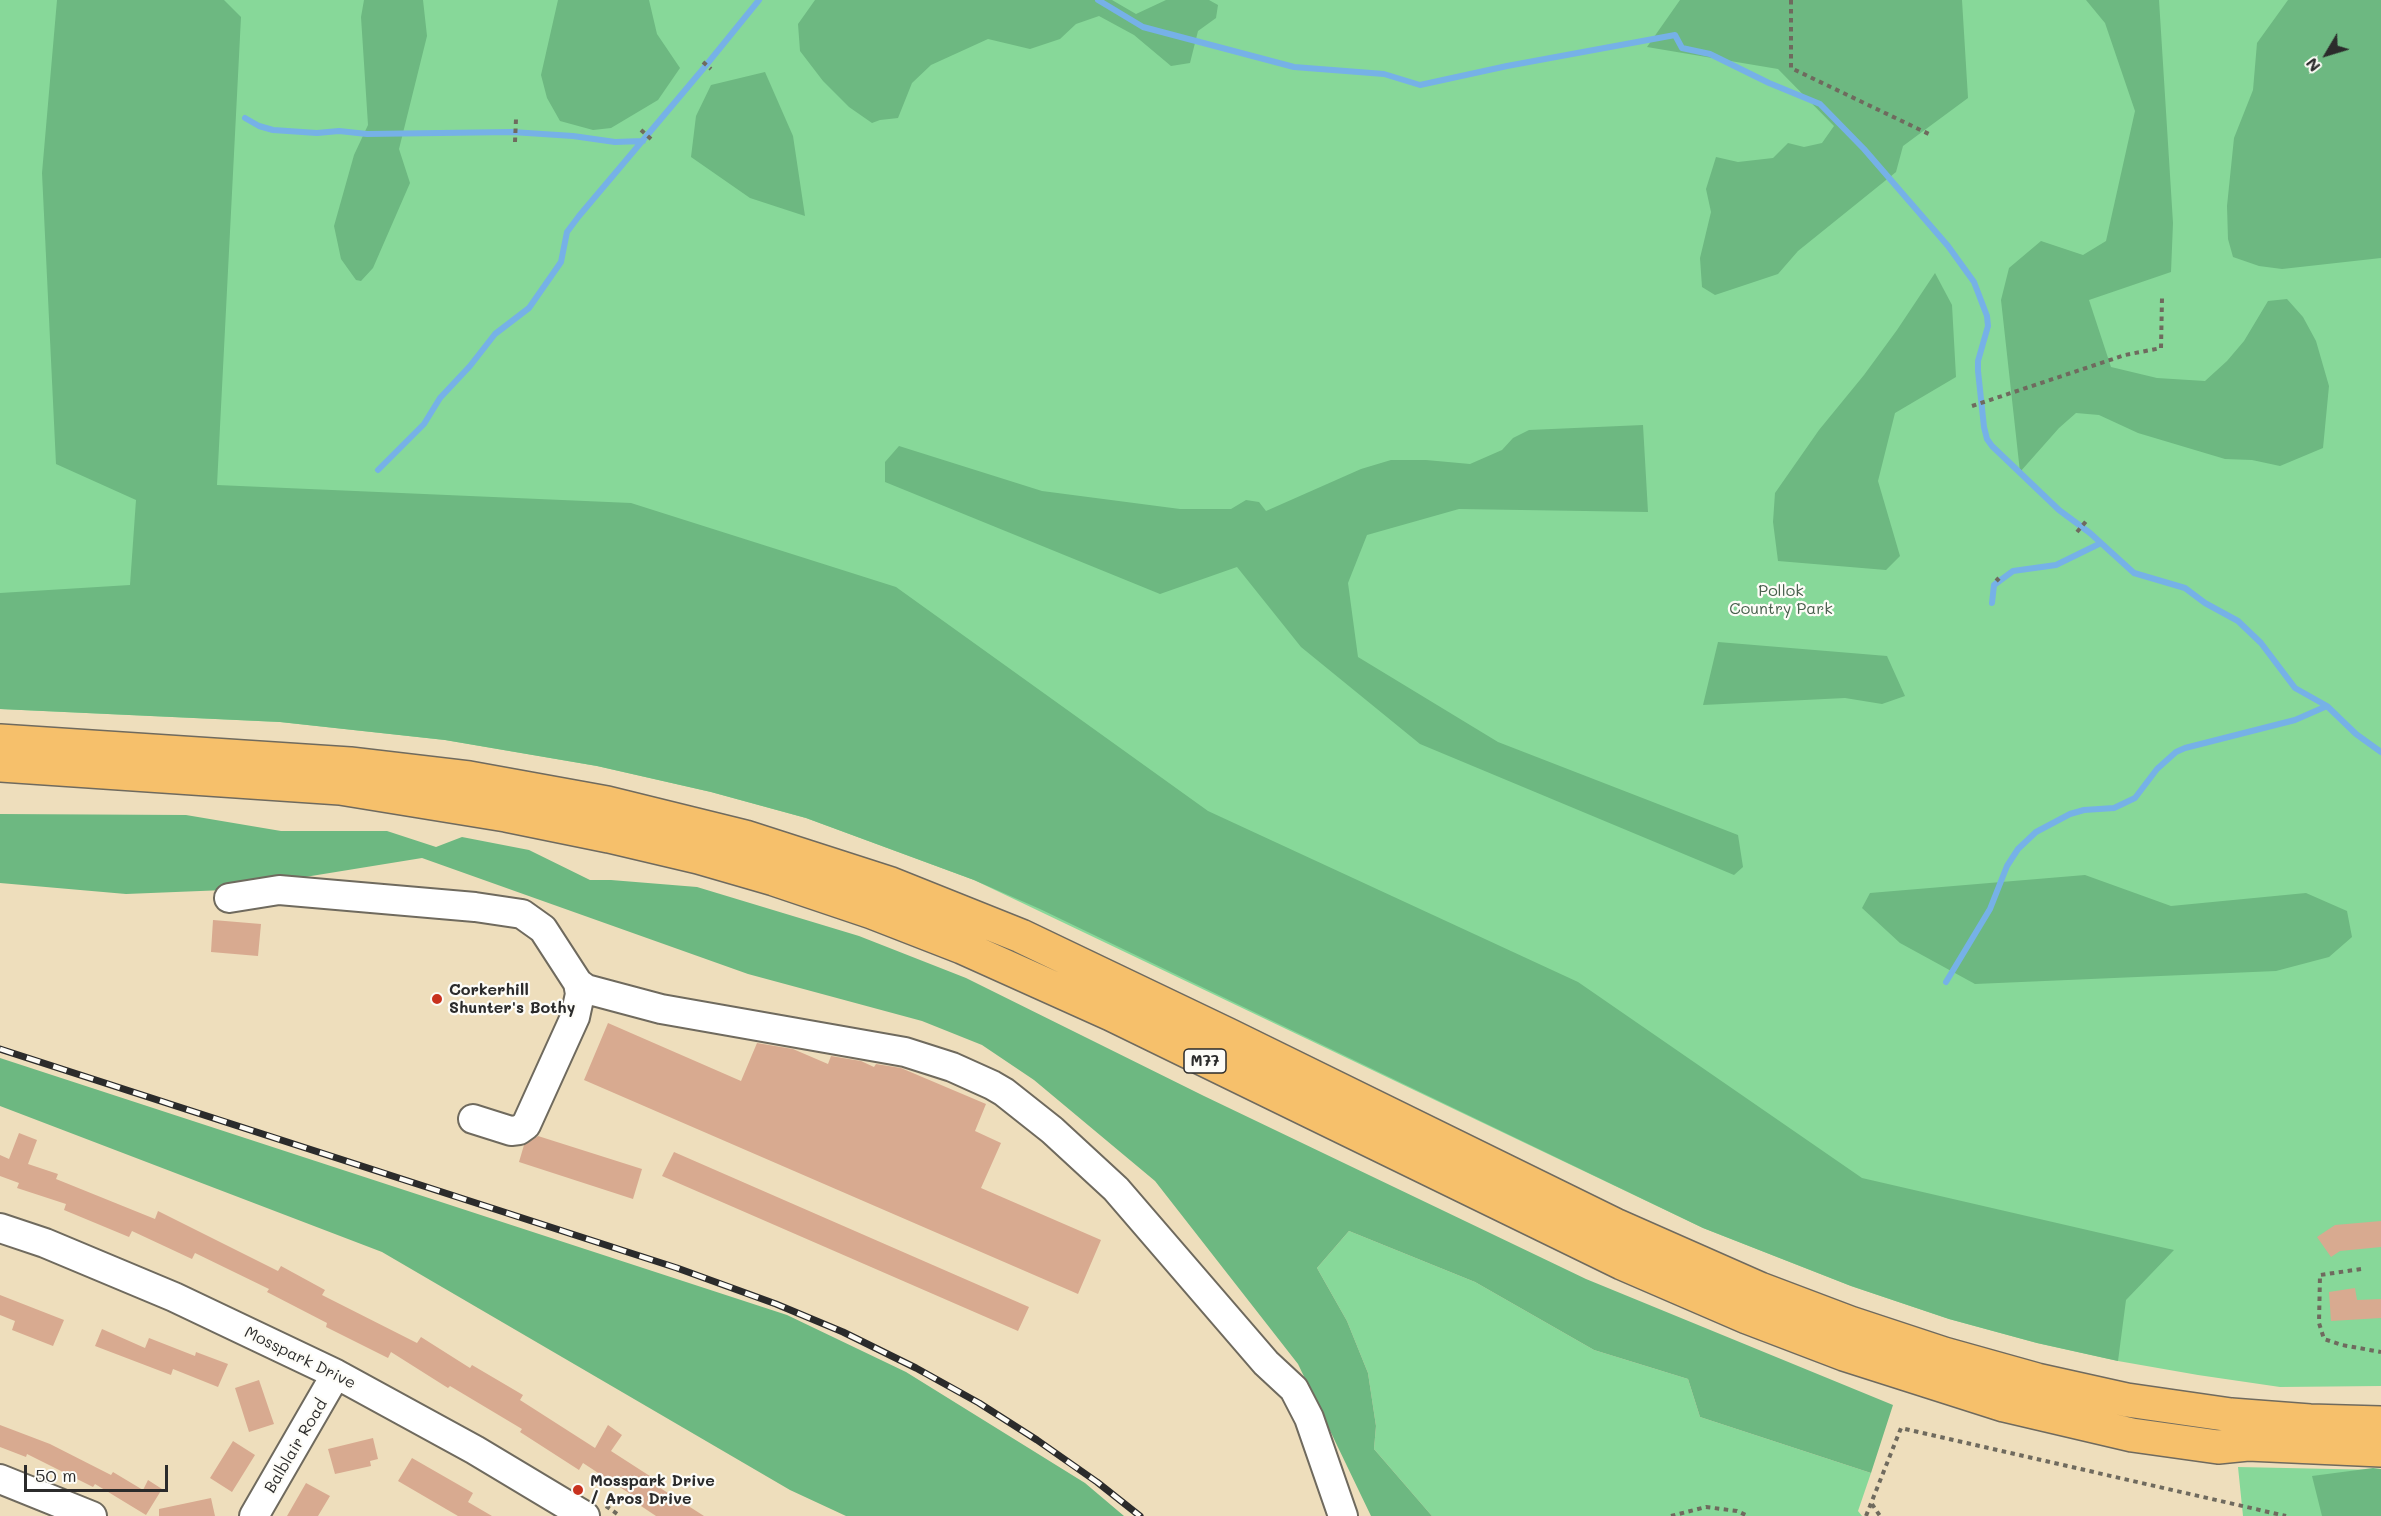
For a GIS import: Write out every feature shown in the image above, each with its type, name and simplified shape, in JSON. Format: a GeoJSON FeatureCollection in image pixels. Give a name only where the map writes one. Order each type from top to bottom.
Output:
{"type":"FeatureCollection","features":[{"type":"Feature","properties":{"kind":"highway","name":"M77"},"geometry":{"type":"LineString","coordinates":[[0,741],[350,764],[469,778],[607,802],[745,837],[901,888],[1031,941],[1615,1225],[1760,1289],[1850,1323],[1944,1354],[2037,1380],[2127,1400],[2231,1415],[2381,1424]]}},
{"type":"Feature","properties":{"kind":"highway","name":"M77"},"geometry":{"type":"LineString","coordinates":[[0,765],[340,788],[506,815],[698,857],[774,879],[872,912],[981,956],[1111,1014],[1622,1263],[1747,1317],[1844,1354],[2004,1405],[2123,1433],[2218,1447],[2248,1444],[2381,1450]]}},
{"type":"Feature","properties":{"kind":"street"},"geometry":{"type":"LineString","coordinates":[[229,898],[279,890],[474,907],[522,914],[543,929],[578,983],[586,989],[661,1009],[905,1052],[952,1066],[1004,1092],[1052,1130],[1124,1197],[1266,1363],[1294,1389],[1309,1418],[1342,1516]]}},
{"type":"Feature","properties":{"kind":"street"},"geometry":{"type":"LineString","coordinates":[[473,1119],[511,1131],[519,1130],[526,1125],[575,1017],[580,994],[578,983]]}},
{"type":"Feature","properties":{"kind":"street","name":"Mosspark Drive"},"geometry":{"type":"LineString","coordinates":[[0,1228],[174,1297],[336,1374],[475,1450],[585,1516]]}},
{"type":"Feature","properties":{"kind":"street","name":"Balblair Road"},"geometry":{"type":"LineString","coordinates":[[254,1516],[336,1374]]}},
{"type":"Feature","properties":{"kind":"street"},"geometry":{"type":"LineString","coordinates":[[0,1479],[90,1516]]}},
{"type":"Feature","properties":{"kind":"path"},"geometry":{"type":"LineString","coordinates":[[1791,0],[1791,68],[1931,135]]}},
{"type":"Feature","properties":{"kind":"path"},"geometry":{"type":"LineString","coordinates":[[702,62],[711,69]]}},
{"type":"Feature","properties":{"kind":"path"},"geometry":{"type":"LineString","coordinates":[[515,142],[516,118]]}},
{"type":"Feature","properties":{"kind":"path"},"geometry":{"type":"LineString","coordinates":[[641,130],[652,140]]}},
{"type":"Feature","properties":{"kind":"path"},"geometry":{"type":"LineString","coordinates":[[1972,406],[2125,355],[2161,348],[2162,298]]}},
{"type":"Feature","properties":{"kind":"path"},"geometry":{"type":"LineString","coordinates":[[2077,532],[2088,519]]}},
{"type":"Feature","properties":{"kind":"path"},"geometry":{"type":"LineString","coordinates":[[1996,578],[2002,584]]}},
{"type":"Feature","properties":{"kind":"path"},"geometry":{"type":"LineString","coordinates":[[2361,1269],[2320,1275],[2319,1323],[2324,1340],[2342,1346],[2381,1352]]}},
{"type":"Feature","properties":{"kind":"path"},"geometry":{"type":"LineString","coordinates":[[1866,1516],[1901,1428],[2286,1516]]}},
{"type":"Feature","properties":{"kind":"path"},"geometry":{"type":"LineString","coordinates":[[1872,1504],[1880,1516]]}},
{"type":"Feature","properties":{"kind":"path"},"geometry":{"type":"LineString","coordinates":[[1671,1516],[1706,1507],[1737,1510],[1748,1516]]}},
{"type":"Feature","properties":{"kind":"green space","name":"Pollok Country Park"},"geometry":{"type":"Polygon","coordinates":[[[0,0],[2381,0],[2381,1386],[2280,1387],[2118,1361],[2037,1343],[1949,1319],[1851,1286],[1703,1228],[974,880],[806,818],[711,792],[597,766],[445,740],[280,722],[0,709],[0,0]]]}},
{"type":"Feature","properties":{"kind":"green space"},"geometry":{"type":"Polygon","coordinates":[[[57,0],[224,0],[241,17],[217,485],[631,503],[896,587],[1208,811],[1578,982],[1862,1178],[2174,1250],[2126,1300],[2118,1361],[2037,1343],[1949,1319],[1851,1286],[1703,1228],[1040,909],[974,880],[806,818],[711,792],[597,766],[445,740],[280,722],[0,709],[0,593],[130,585],[136,500],[56,464],[42,173],[57,0]]]}},
{"type":"Feature","properties":{"kind":"green space"},"geometry":{"type":"Polygon","coordinates":[[[364,0],[423,0],[427,36],[399,149],[410,183],[373,268],[361,281],[356,280],[341,259],[334,226],[354,155],[368,125],[361,17],[364,0]]]}},
{"type":"Feature","properties":{"kind":"green space"},"geometry":{"type":"Polygon","coordinates":[[[558,0],[649,0],[657,34],[680,68],[658,100],[611,128],[593,130],[560,121],[547,98],[541,75],[558,0]]]}},
{"type":"Feature","properties":{"kind":"green space"},"geometry":{"type":"Polygon","coordinates":[[[815,0],[1112,0],[1136,14],[1166,0],[1209,0],[1218,5],[1216,18],[1198,31],[1190,63],[1171,66],[1134,35],[1099,16],[1076,24],[1060,39],[1030,49],[988,39],[931,65],[912,83],[898,118],[872,123],[849,107],[823,81],[800,51],[798,24],[815,0]]]}},
{"type":"Feature","properties":{"kind":"green space"},"geometry":{"type":"Polygon","coordinates":[[[1680,0],[1962,0],[1968,98],[1903,146],[1896,172],[1798,251],[1778,274],[1715,295],[1702,287],[1700,258],[1711,212],[1706,189],[1716,157],[1738,162],[1773,158],[1788,143],[1804,147],[1822,143],[1834,126],[1778,69],[1647,47],[1680,0]]]}},
{"type":"Feature","properties":{"kind":"green space"},"geometry":{"type":"Polygon","coordinates":[[[2086,0],[2159,0],[2173,223],[2171,272],[2089,300],[2111,367],[2157,378],[2205,381],[2244,341],[2268,301],[2287,299],[2303,317],[2316,341],[2329,386],[2323,448],[2280,466],[2252,460],[2225,459],[2138,433],[2099,415],[2076,413],[2059,428],[2020,472],[2001,300],[2009,268],[2041,241],[2083,255],[2106,241],[2135,111],[2105,23],[2086,0]]]}},
{"type":"Feature","properties":{"kind":"green space"},"geometry":{"type":"Polygon","coordinates":[[[2288,0],[2381,0],[2381,258],[2282,269],[2259,266],[2233,257],[2228,239],[2227,206],[2234,138],[2253,90],[2257,43],[2288,0]]]}},
{"type":"Feature","properties":{"kind":"green space"},"geometry":{"type":"Polygon","coordinates":[[[765,72],[793,136],[805,216],[750,198],[691,157],[696,116],[711,85],[765,72]]]}},
{"type":"Feature","properties":{"kind":"green space"},"geometry":{"type":"Polygon","coordinates":[[[1935,273],[1952,305],[1956,377],[1895,413],[1878,481],[1900,556],[1886,570],[1778,561],[1773,522],[1775,493],[1819,430],[1897,330],[1935,273]]]}},
{"type":"Feature","properties":{"kind":"green space"},"geometry":{"type":"Polygon","coordinates":[[[1643,425],[1648,512],[1459,509],[1367,535],[1348,583],[1358,657],[1498,742],[1738,835],[1743,867],[1734,875],[1420,744],[1301,647],[1237,567],[1160,594],[885,482],[885,462],[899,446],[1042,491],[1180,509],[1231,509],[1246,500],[1259,502],[1266,511],[1361,469],[1391,460],[1470,464],[1502,450],[1513,438],[1529,430],[1643,425]]]}},
{"type":"Feature","properties":{"kind":"green space"},"geometry":{"type":"Polygon","coordinates":[[[1718,642],[1887,656],[1905,696],[1882,704],[1845,698],[1703,705],[1718,642]]]}},
{"type":"Feature","properties":{"kind":"green space"},"geometry":{"type":"Polygon","coordinates":[[[0,814],[186,815],[281,831],[387,831],[436,847],[462,837],[529,850],[590,880],[697,887],[859,936],[966,978],[1204,1096],[1586,1279],[1893,1405],[1871,1473],[1700,1417],[1688,1379],[1594,1350],[1475,1282],[1349,1231],[1317,1268],[1347,1321],[1368,1373],[1376,1426],[1374,1449],[1432,1516],[1371,1516],[1298,1364],[1155,1181],[1034,1080],[982,1045],[922,1021],[748,974],[422,858],[225,890],[126,894],[0,883],[0,814]]]}},
{"type":"Feature","properties":{"kind":"green space"},"geometry":{"type":"Polygon","coordinates":[[[2085,875],[2171,906],[2306,893],[2347,911],[2352,937],[2329,957],[2276,971],[1975,984],[1900,943],[1862,908],[1870,893],[2085,875]]]}},
{"type":"Feature","properties":{"kind":"green space"},"geometry":{"type":"Polygon","coordinates":[[[0,1058],[787,1315],[906,1372],[1085,1483],[1124,1516],[846,1516],[790,1490],[382,1252],[0,1106],[0,1058]]]}},
{"type":"Feature","properties":{"kind":"green space"},"geometry":{"type":"Polygon","coordinates":[[[1349,1231],[1475,1282],[1594,1350],[1688,1379],[1700,1417],[1871,1473],[1858,1511],[1862,1516],[1432,1516],[1374,1449],[1376,1426],[1368,1373],[1347,1321],[1317,1268],[1349,1231]]]}},
{"type":"Feature","properties":{"kind":"green space"},"geometry":{"type":"Polygon","coordinates":[[[2238,1467],[2381,1470],[2381,1516],[2243,1516],[2238,1467]]]}},
{"type":"Feature","properties":{"kind":"green space"},"geometry":{"type":"Polygon","coordinates":[[[2373,1468],[2381,1469],[2381,1516],[2322,1516],[2312,1476],[2373,1468]]]}},
{"type":"Feature","properties":{"kind":"building"},"geometry":{"type":"Polygon","coordinates":[[[213,920],[261,924],[258,956],[211,952],[213,920]]]}},
{"type":"Feature","properties":{"kind":"building"},"geometry":{"type":"Polygon","coordinates":[[[608,1023],[741,1081],[757,1043],[793,1049],[828,1064],[831,1056],[861,1061],[874,1067],[876,1064],[901,1068],[986,1104],[975,1131],[1001,1143],[981,1188],[1101,1240],[1078,1294],[584,1080],[608,1023]]]}},
{"type":"Feature","properties":{"kind":"building"},"geometry":{"type":"Polygon","coordinates":[[[19,1133],[37,1140],[28,1164],[58,1174],[56,1179],[155,1219],[158,1211],[278,1271],[281,1266],[325,1290],[322,1295],[417,1343],[421,1337],[470,1368],[472,1365],[523,1395],[520,1400],[595,1448],[608,1425],[622,1435],[611,1451],[656,1480],[654,1484],[704,1516],[656,1516],[638,1504],[641,1501],[583,1463],[579,1470],[520,1432],[522,1429],[450,1386],[448,1388],[391,1352],[388,1358],[326,1327],[327,1323],[267,1292],[269,1289],[195,1253],[192,1259],[132,1231],[129,1237],[64,1210],[66,1204],[17,1188],[19,1183],[0,1176],[0,1155],[9,1159],[19,1133]]]}},
{"type":"Feature","properties":{"kind":"building"},"geometry":{"type":"Polygon","coordinates":[[[538,1136],[642,1169],[633,1199],[519,1162],[524,1145],[538,1136]]]}},
{"type":"Feature","properties":{"kind":"building"},"geometry":{"type":"Polygon","coordinates":[[[674,1152],[1029,1307],[1018,1331],[662,1176],[674,1152]]]}},
{"type":"Feature","properties":{"kind":"building"},"geometry":{"type":"Polygon","coordinates":[[[2381,1221],[2381,1247],[2340,1251],[2331,1257],[2317,1237],[2335,1225],[2381,1221]]]}},
{"type":"Feature","properties":{"kind":"building"},"geometry":{"type":"Polygon","coordinates":[[[2355,1288],[2357,1300],[2381,1299],[2381,1318],[2331,1321],[2329,1292],[2355,1288]]]}},
{"type":"Feature","properties":{"kind":"building"},"geometry":{"type":"Polygon","coordinates":[[[0,1295],[64,1320],[53,1346],[12,1330],[15,1321],[0,1315],[0,1295]]]}},
{"type":"Feature","properties":{"kind":"building"},"geometry":{"type":"Polygon","coordinates":[[[102,1329],[145,1348],[149,1338],[195,1356],[196,1352],[228,1364],[218,1387],[173,1369],[171,1375],[95,1346],[102,1329]]]}},
{"type":"Feature","properties":{"kind":"building"},"geometry":{"type":"Polygon","coordinates":[[[259,1380],[274,1424],[249,1432],[235,1388],[259,1380]]]}},
{"type":"Feature","properties":{"kind":"building"},"geometry":{"type":"Polygon","coordinates":[[[0,1425],[50,1444],[111,1475],[113,1472],[143,1490],[148,1480],[162,1489],[146,1515],[95,1484],[93,1487],[27,1454],[26,1457],[0,1447],[0,1425]]]}},
{"type":"Feature","properties":{"kind":"building"},"geometry":{"type":"Polygon","coordinates":[[[373,1438],[378,1459],[370,1461],[371,1466],[335,1474],[328,1449],[373,1438]]]}},
{"type":"Feature","properties":{"kind":"building"},"geometry":{"type":"Polygon","coordinates":[[[233,1441],[255,1455],[232,1492],[210,1478],[233,1441]]]}},
{"type":"Feature","properties":{"kind":"building"},"geometry":{"type":"Polygon","coordinates":[[[412,1458],[473,1493],[468,1502],[492,1516],[458,1516],[398,1481],[412,1458]]]}},
{"type":"Feature","properties":{"kind":"building"},"geometry":{"type":"Polygon","coordinates":[[[306,1483],[330,1496],[318,1516],[287,1516],[306,1483]]]}},
{"type":"Feature","properties":{"kind":"building"},"geometry":{"type":"Polygon","coordinates":[[[211,1498],[215,1516],[159,1516],[159,1509],[211,1498]]]}},
{"type":"Feature","properties":{"kind":"waterway"},"geometry":{"type":"LineString","coordinates":[[378,470],[424,424],[440,398],[470,366],[495,334],[529,308],[561,262],[567,232],[759,0]]}},
{"type":"Feature","properties":{"kind":"waterway"},"geometry":{"type":"LineString","coordinates":[[1098,0],[1143,27],[1294,67],[1384,74],[1420,85],[1507,66],[1675,35],[1682,48],[1710,54],[1769,83],[1820,104],[1864,149],[1948,246],[1974,282],[1987,316],[1988,326],[1978,361],[1978,371],[1984,427],[1987,439],[1992,446],[2059,510],[2090,533],[2134,573],[2185,588],[2205,603],[2238,621],[2261,643],[2295,688],[2327,706],[2356,734],[2381,752]]}},
{"type":"Feature","properties":{"kind":"waterway"},"geometry":{"type":"LineString","coordinates":[[245,118],[259,126],[273,130],[317,133],[339,131],[367,134],[512,132],[573,136],[615,142],[643,141]]}},
{"type":"Feature","properties":{"kind":"waterway"},"geometry":{"type":"LineString","coordinates":[[1992,603],[1994,585],[2013,571],[2056,565],[2101,543]]}},
{"type":"Feature","properties":{"kind":"waterway"},"geometry":{"type":"LineString","coordinates":[[1946,982],[1990,909],[2007,866],[2018,849],[2036,832],[2070,814],[2084,810],[2114,808],[2135,798],[2157,769],[2176,752],[2185,748],[2295,720],[2327,706]]}},
{"type":"Feature","properties":{"kind":"railway"},"geometry":{"type":"LineString","coordinates":[[0,1049],[677,1268],[776,1304],[843,1332],[916,1368],[979,1403],[1097,1482],[1140,1516]]}},
{"type":"Feature","properties":{"kind":"place","name":"Corkerhill Shunter's Bothy"},"geometry":{"type":"Point","coordinates":[437,999]}},
{"type":"Feature","properties":{"kind":"place","name":"Mosspark Drive / Aros Drive"},"geometry":{"type":"Point","coordinates":[578,1490]}}]}
